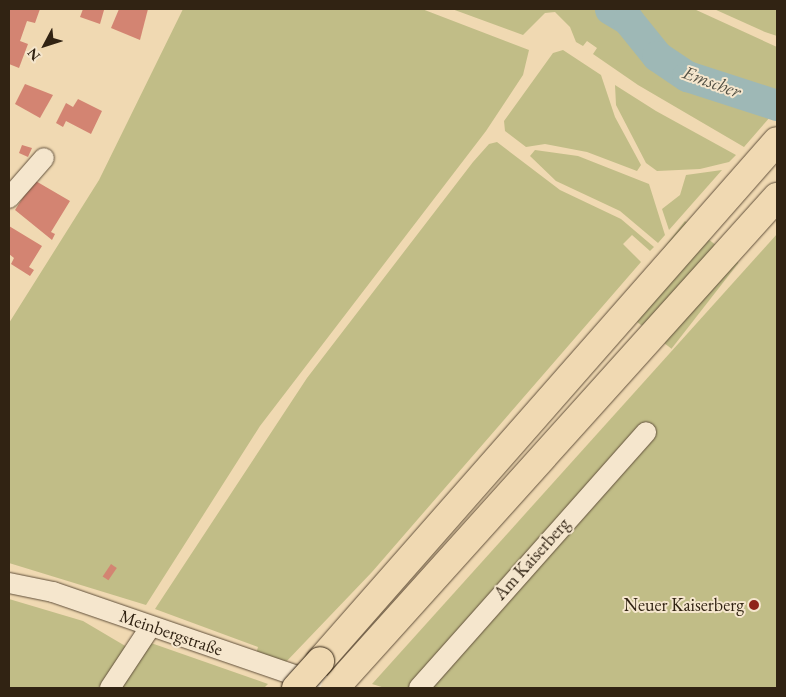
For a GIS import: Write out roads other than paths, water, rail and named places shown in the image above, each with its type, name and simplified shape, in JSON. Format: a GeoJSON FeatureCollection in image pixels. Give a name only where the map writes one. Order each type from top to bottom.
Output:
{"type":"FeatureCollection","features":[{"type":"Feature","properties":{"kind":"highway"},"geometry":{"type":"LineString","coordinates":[[296,688],[548,406],[600,340],[777,141]]}},
{"type":"Feature","properties":{"kind":"highway"},"geometry":{"type":"LineString","coordinates":[[339,683],[777,197]]}},
{"type":"Feature","properties":{"kind":"street"},"geometry":{"type":"LineString","coordinates":[[9,198],[44,158]]}},
{"type":"Feature","properties":{"kind":"street","name":"Am Kaiserberg"},"geometry":{"type":"LineString","coordinates":[[420,688],[646,432]]}},
{"type":"Feature","properties":{"kind":"street","name":"Meinbergstraße"},"geometry":{"type":"LineString","coordinates":[[9,583],[52,592],[151,626],[339,683]]}},
{"type":"Feature","properties":{"kind":"street"},"geometry":{"type":"LineString","coordinates":[[110,688],[151,626]]}},
{"type":"Feature","properties":{"kind":"waterway","name":"Emscher"},"geometry":{"type":"LineString","coordinates":[[610,9],[628,20],[657,56],[687,76],[777,105]]}},
{"type":"Feature","properties":{"kind":"place","name":"Neuer Kaiserberg"},"geometry":{"type":"Point","coordinates":[754,605]}}]}
